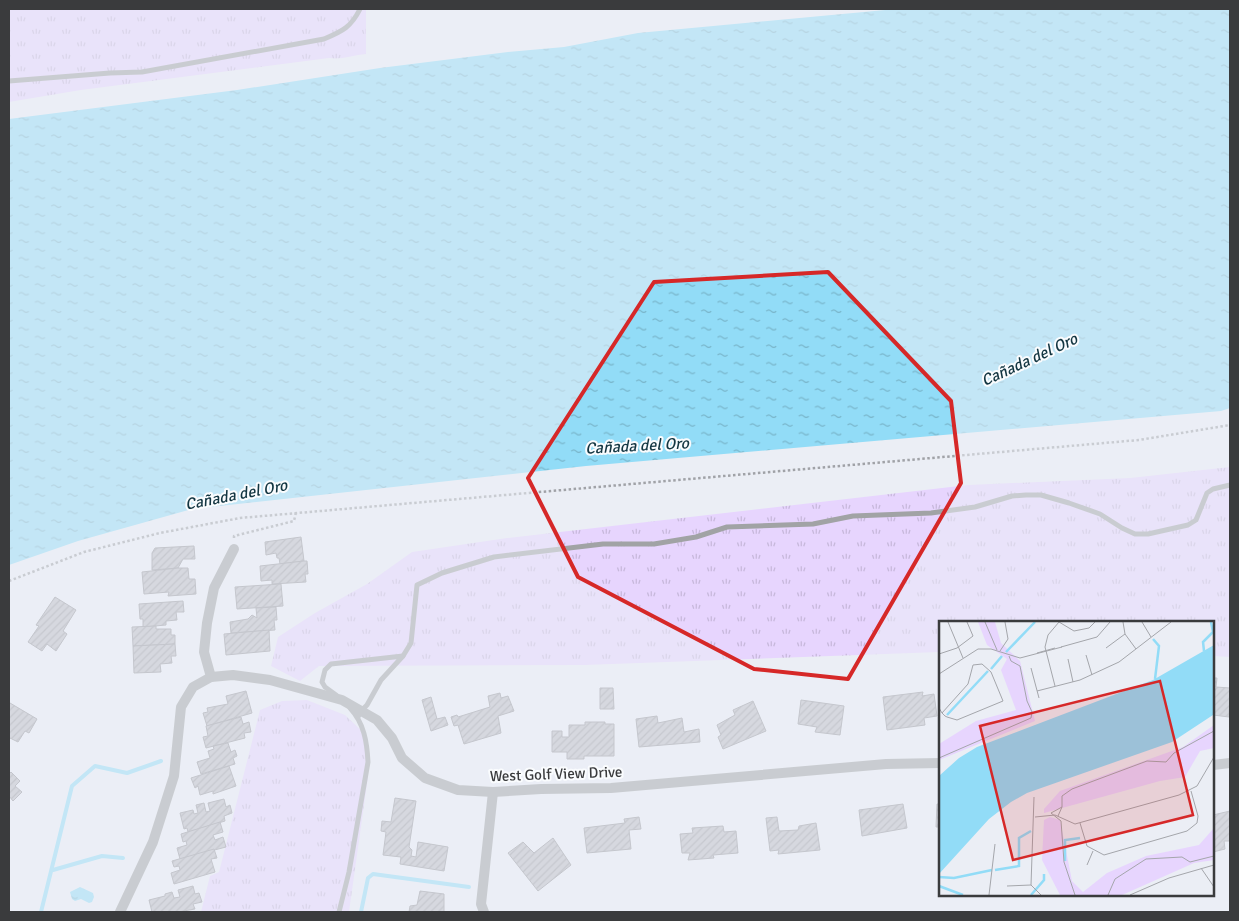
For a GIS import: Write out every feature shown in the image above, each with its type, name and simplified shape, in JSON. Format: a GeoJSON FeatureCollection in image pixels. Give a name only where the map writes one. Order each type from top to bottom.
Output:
{"type":"FeatureCollection","features":[{"type":"Feature","properties":{"kind":"street"},"geometry":{"type":"LineString","coordinates":[[120,912],[153,842],[174,776],[181,707],[193,688],[211,677],[204,652],[207,623],[214,588],[234,549]]}},
{"type":"Feature","properties":{"kind":"street","name":"West Golf View Drive"},"geometry":{"type":"LineString","coordinates":[[211,677],[232,675],[270,680],[342,700],[359,714],[376,720],[392,738],[402,758],[425,778],[458,790],[493,792],[611,788],[886,764],[939,763]]}},
{"type":"Feature","properties":{"kind":"street"},"geometry":{"type":"LineString","coordinates":[[1214,765],[1230,763]]}},
{"type":"Feature","properties":{"kind":"street"},"geometry":{"type":"LineString","coordinates":[[484,912],[481,904],[493,792]]}},
{"type":"Feature","properties":{"kind":"lane"},"geometry":{"type":"LineString","coordinates":[[9,81],[142,72],[324,39],[344,31],[354,20],[360,9]]}},
{"type":"Feature","properties":{"kind":"lane"},"geometry":{"type":"LineString","coordinates":[[339,912],[349,872],[368,762],[368,746],[359,714],[367,705],[380,680],[403,656],[411,643],[417,585],[442,573],[494,557],[603,544],[654,544],[696,537],[727,527],[814,524],[853,516],[931,513],[975,507],[1012,496],[1026,495],[1042,495],[1055,498],[1100,514],[1135,534],[1148,534],[1188,525],[1196,520],[1208,493],[1213,489],[1230,484]]}},
{"type":"Feature","properties":{"kind":"lane"},"geometry":{"type":"LineString","coordinates":[[342,700],[322,682],[325,670],[331,664],[403,656]]}},
{"type":"Feature","properties":{"kind":"path"},"geometry":{"type":"LineString","coordinates":[[9,581],[84,552],[160,533],[240,518],[1139,440],[1230,425]]}},
{"type":"Feature","properties":{"kind":"path"},"geometry":{"type":"LineString","coordinates":[[234,549],[234,536],[294,521],[296,512]]}},
{"type":"Feature","properties":{"kind":"highlighted area"},"geometry":{"type":"Polygon","coordinates":[[[828,272],[951,401],[961,483],[848,679],[754,669],[578,577],[528,478],[654,282],[828,272]]]}},
{"type":"Feature","properties":{"kind":"green space"},"geometry":{"type":"Polygon","coordinates":[[[9,9],[366,9],[366,54],[81,90],[9,102],[9,9]]]}},
{"type":"Feature","properties":{"kind":"green space"},"geometry":{"type":"Polygon","coordinates":[[[1230,467],[1230,657],[1214,656],[1214,621],[939,621],[939,652],[585,665],[319,666],[300,681],[271,666],[278,637],[315,613],[367,584],[412,552],[507,538],[968,485],[1130,478],[1230,467]]]}},
{"type":"Feature","properties":{"kind":"green space"},"geometry":{"type":"Polygon","coordinates":[[[307,700],[345,715],[366,735],[368,777],[349,912],[201,912],[210,876],[219,872],[260,710],[282,701],[307,700]]]}},
{"type":"Feature","properties":{"kind":"water","name":"Cañada del Oro"},"geometry":{"type":"Polygon","coordinates":[[[896,9],[1230,9],[1230,408],[1221,411],[586,466],[192,509],[78,541],[9,565],[9,119],[237,90],[380,68],[564,47],[638,33],[896,9]]]}},
{"type":"Feature","properties":{"kind":"water"},"geometry":{"type":"Polygon","coordinates":[[[80,887],[93,893],[92,902],[89,903],[81,899],[75,901],[72,899],[70,892],[80,887]]]}},
{"type":"Feature","properties":{"kind":"building"},"geometry":{"type":"Polygon","coordinates":[[[301,537],[304,561],[280,564],[276,553],[266,555],[265,542],[301,537]]]}},
{"type":"Feature","properties":{"kind":"building"},"geometry":{"type":"Polygon","coordinates":[[[194,546],[195,559],[183,559],[178,568],[152,570],[152,553],[155,548],[194,546]]]}},
{"type":"Feature","properties":{"kind":"building"},"geometry":{"type":"Polygon","coordinates":[[[307,561],[308,574],[305,574],[306,582],[272,584],[272,580],[261,581],[260,566],[307,561]]]}},
{"type":"Feature","properties":{"kind":"building"},"geometry":{"type":"Polygon","coordinates":[[[188,568],[189,579],[195,579],[196,594],[168,596],[169,592],[144,594],[142,572],[188,568]]]}},
{"type":"Feature","properties":{"kind":"building"},"geometry":{"type":"Polygon","coordinates":[[[281,584],[283,606],[237,609],[235,587],[281,584]]]}},
{"type":"Feature","properties":{"kind":"building"},"geometry":{"type":"Polygon","coordinates":[[[55,597],[76,610],[63,631],[67,634],[56,651],[47,644],[42,651],[28,642],[39,626],[36,625],[55,597]]]}},
{"type":"Feature","properties":{"kind":"building"},"geometry":{"type":"Polygon","coordinates":[[[183,601],[184,612],[176,612],[177,620],[166,621],[166,625],[143,627],[143,619],[140,619],[139,604],[183,601]]]}},
{"type":"Feature","properties":{"kind":"building"},"geometry":{"type":"Polygon","coordinates":[[[276,607],[277,620],[274,620],[275,630],[231,633],[230,622],[248,619],[252,615],[257,618],[256,608],[276,607]]]}},
{"type":"Feature","properties":{"kind":"building"},"geometry":{"type":"Polygon","coordinates":[[[156,626],[156,629],[171,629],[171,635],[175,635],[175,644],[133,646],[132,627],[156,626]]]}},
{"type":"Feature","properties":{"kind":"building"},"geometry":{"type":"Polygon","coordinates":[[[269,630],[270,651],[226,655],[224,634],[269,630]]]}},
{"type":"Feature","properties":{"kind":"building"},"geometry":{"type":"Polygon","coordinates":[[[175,644],[176,656],[171,656],[172,663],[160,664],[161,672],[134,673],[133,646],[175,644]]]}},
{"type":"Feature","properties":{"kind":"building"},"geometry":{"type":"Polygon","coordinates":[[[1214,678],[1217,678],[1216,687],[1230,688],[1229,717],[1214,715],[1214,678]]]}},
{"type":"Feature","properties":{"kind":"building"},"geometry":{"type":"Polygon","coordinates":[[[600,688],[613,688],[614,709],[600,709],[600,688]]]}},
{"type":"Feature","properties":{"kind":"building"},"geometry":{"type":"Polygon","coordinates":[[[246,691],[252,713],[207,726],[203,713],[208,712],[207,708],[228,704],[226,696],[246,691]]]}},
{"type":"Feature","properties":{"kind":"building"},"geometry":{"type":"Polygon","coordinates":[[[923,692],[922,696],[934,694],[937,716],[924,718],[925,725],[887,730],[883,697],[923,692]]]}},
{"type":"Feature","properties":{"kind":"building"},"geometry":{"type":"Polygon","coordinates":[[[500,693],[501,698],[508,696],[514,711],[498,716],[501,733],[464,744],[458,725],[454,726],[451,717],[457,715],[458,717],[490,707],[488,696],[500,693]]]}},
{"type":"Feature","properties":{"kind":"building"},"geometry":{"type":"Polygon","coordinates":[[[431,697],[437,719],[445,717],[448,725],[431,731],[422,700],[431,697]]]}},
{"type":"Feature","properties":{"kind":"building"},"geometry":{"type":"Polygon","coordinates":[[[801,700],[844,706],[840,735],[815,732],[817,727],[798,724],[801,700]]]}},
{"type":"Feature","properties":{"kind":"building"},"geometry":{"type":"Polygon","coordinates":[[[753,701],[766,731],[723,749],[718,737],[721,735],[717,725],[735,715],[733,710],[753,701]]]}},
{"type":"Feature","properties":{"kind":"building"},"geometry":{"type":"Polygon","coordinates":[[[10,703],[37,719],[29,733],[25,731],[18,742],[10,738],[9,741],[10,703]]]}},
{"type":"Feature","properties":{"kind":"building"},"geometry":{"type":"Polygon","coordinates":[[[657,716],[658,723],[682,718],[684,732],[699,729],[700,742],[639,747],[636,719],[657,716]]]}},
{"type":"Feature","properties":{"kind":"building"},"geometry":{"type":"Polygon","coordinates":[[[241,717],[243,724],[249,722],[251,732],[244,733],[245,738],[206,748],[203,737],[208,736],[206,726],[241,717]]]}},
{"type":"Feature","properties":{"kind":"building"},"geometry":{"type":"Polygon","coordinates":[[[585,722],[614,724],[614,756],[584,756],[584,759],[567,759],[567,752],[552,752],[552,731],[562,731],[562,737],[569,737],[569,725],[585,725],[585,722]]]}},
{"type":"Feature","properties":{"kind":"building"},"geometry":{"type":"Polygon","coordinates":[[[228,743],[231,752],[235,750],[237,756],[233,758],[235,764],[201,774],[197,762],[210,758],[208,751],[214,749],[213,746],[228,743]]]}},
{"type":"Feature","properties":{"kind":"building"},"geometry":{"type":"Polygon","coordinates":[[[229,766],[236,786],[213,794],[213,791],[200,795],[198,786],[195,788],[191,778],[229,766]]]}},
{"type":"Feature","properties":{"kind":"building"},"geometry":{"type":"Polygon","coordinates":[[[11,772],[20,781],[15,786],[22,792],[13,801],[9,796],[9,774],[11,772]]]}},
{"type":"Feature","properties":{"kind":"building"},"geometry":{"type":"Polygon","coordinates":[[[395,798],[416,801],[409,847],[412,850],[411,856],[416,857],[418,842],[448,847],[444,871],[400,864],[401,857],[383,855],[386,832],[381,831],[382,821],[391,822],[395,798]]]}},
{"type":"Feature","properties":{"kind":"building"},"geometry":{"type":"Polygon","coordinates":[[[224,799],[226,807],[230,805],[232,813],[224,816],[225,821],[188,832],[187,828],[184,829],[180,813],[193,810],[194,814],[198,813],[196,805],[204,803],[206,812],[210,811],[208,803],[224,799]]]}},
{"type":"Feature","properties":{"kind":"building"},"geometry":{"type":"Polygon","coordinates":[[[903,804],[907,828],[862,836],[859,810],[903,804]]]}},
{"type":"Feature","properties":{"kind":"building"},"geometry":{"type":"Polygon","coordinates":[[[937,804],[939,804],[939,827],[936,827],[937,804]]]}},
{"type":"Feature","properties":{"kind":"building"},"geometry":{"type":"Polygon","coordinates":[[[1230,811],[1230,841],[1224,841],[1225,849],[1214,852],[1214,815],[1230,811]]]}},
{"type":"Feature","properties":{"kind":"building"},"geometry":{"type":"Polygon","coordinates":[[[639,817],[641,829],[629,830],[631,849],[587,853],[584,828],[625,823],[624,819],[639,817]]]}},
{"type":"Feature","properties":{"kind":"building"},"geometry":{"type":"Polygon","coordinates":[[[777,817],[779,831],[798,830],[799,826],[816,823],[820,850],[778,854],[779,850],[770,851],[766,818],[777,817]]]}},
{"type":"Feature","properties":{"kind":"building"},"geometry":{"type":"Polygon","coordinates":[[[220,822],[223,832],[213,835],[215,840],[223,837],[226,847],[180,859],[177,848],[187,845],[186,841],[183,842],[181,834],[220,822]]]}},
{"type":"Feature","properties":{"kind":"building"},"geometry":{"type":"Polygon","coordinates":[[[723,826],[724,832],[736,831],[738,853],[713,855],[714,858],[688,860],[690,853],[682,853],[680,834],[693,833],[692,828],[723,826]]]}},
{"type":"Feature","properties":{"kind":"building"},"geometry":{"type":"Polygon","coordinates":[[[553,838],[571,865],[538,891],[508,853],[523,842],[534,853],[553,838]]]}},
{"type":"Feature","properties":{"kind":"building"},"geometry":{"type":"Polygon","coordinates":[[[214,849],[217,858],[211,859],[215,872],[174,884],[171,873],[180,870],[179,866],[174,867],[172,861],[214,849]]]}},
{"type":"Feature","properties":{"kind":"building"},"geometry":{"type":"Polygon","coordinates":[[[193,886],[195,894],[199,893],[202,902],[193,904],[195,909],[178,912],[152,912],[149,900],[172,892],[174,898],[180,897],[178,890],[193,886]]]}},
{"type":"Feature","properties":{"kind":"building"},"geometry":{"type":"Polygon","coordinates":[[[420,891],[444,894],[444,912],[409,912],[410,906],[417,905],[420,891]]]}},
{"type":"Feature","properties":{"kind":"waterway"},"geometry":{"type":"LineString","coordinates":[[41,912],[72,786],[95,766],[127,773],[161,761]]}},
{"type":"Feature","properties":{"kind":"waterway"},"geometry":{"type":"LineString","coordinates":[[53,870],[102,856],[123,858]]}},
{"type":"Feature","properties":{"kind":"waterway"},"geometry":{"type":"LineString","coordinates":[[361,912],[368,878],[373,874],[469,887]]}}]}
